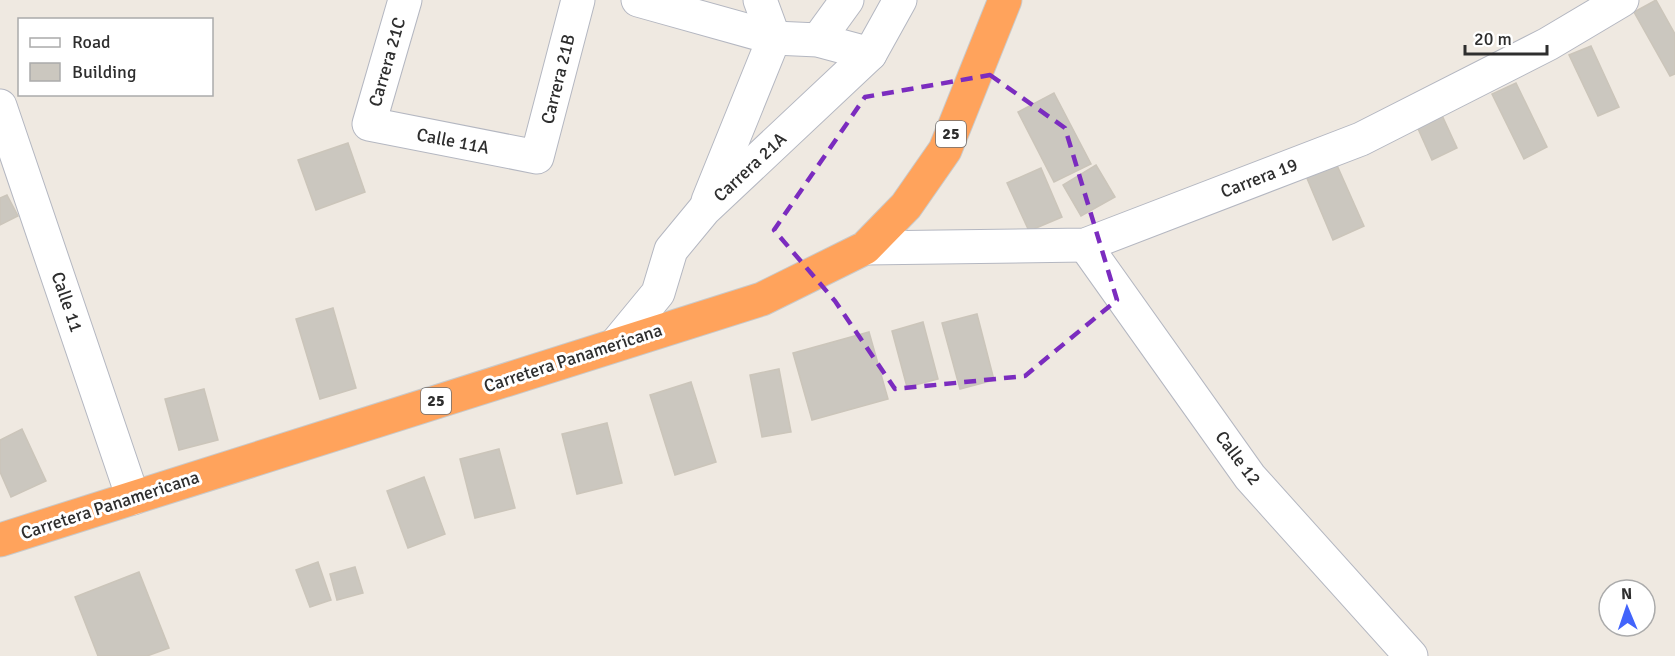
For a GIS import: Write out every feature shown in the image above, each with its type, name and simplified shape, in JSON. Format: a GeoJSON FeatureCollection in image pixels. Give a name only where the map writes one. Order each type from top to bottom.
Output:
{"type":"FeatureCollection","features":[{"type":"Feature","properties":{"kind":"highway","name":"Carretera Panamericana"},"geometry":{"type":"LineString","coordinates":[[0,540],[762,299],[865,248],[906,206],[945,150],[1005,0]]}},
{"type":"Feature","properties":{"kind":"street","name":"Carrera 21C"},"geometry":{"type":"LineString","coordinates":[[369,124],[405,0]]}},
{"type":"Feature","properties":{"kind":"street","name":"Carrera 21B"},"geometry":{"type":"LineString","coordinates":[[537,157],[578,0]]}},
{"type":"Feature","properties":{"kind":"street"},"geometry":{"type":"LineString","coordinates":[[638,0],[774,38],[818,40],[870,54]]}},
{"type":"Feature","properties":{"kind":"street"},"geometry":{"type":"LineString","coordinates":[[704,210],[774,38],[760,0]]}},
{"type":"Feature","properties":{"kind":"street"},"geometry":{"type":"LineString","coordinates":[[818,40],[847,0]]}},
{"type":"Feature","properties":{"kind":"street","name":"Carrera 21A"},"geometry":{"type":"LineString","coordinates":[[616,344],[658,293],[672,250],[704,210],[870,54],[900,0]]}},
{"type":"Feature","properties":{"kind":"street","name":"Carrera 19"},"geometry":{"type":"LineString","coordinates":[[865,248],[1085,245],[1361,139],[1548,44],[1622,0]]}},
{"type":"Feature","properties":{"kind":"street","name":"Calle 11"},"geometry":{"type":"LineString","coordinates":[[0,106],[133,498]]}},
{"type":"Feature","properties":{"kind":"street","name":"Calle 11A"},"geometry":{"type":"LineString","coordinates":[[369,124],[537,157]]}},
{"type":"Feature","properties":{"kind":"street","name":"Calle 12"},"geometry":{"type":"LineString","coordinates":[[1085,245],[1250,477],[1411,656]]}},
{"type":"Feature","properties":{"kind":"highlighted area"},"geometry":{"type":"Polygon","coordinates":[[[990,75],[1065,128],[1117,300],[1025,376],[895,389],[835,301],[774,230],[865,97],[990,75]]]}},
{"type":"Feature","properties":{"kind":"building"},"geometry":{"type":"Polygon","coordinates":[[[1656,0],[1675,34],[1675,74],[1670,76],[1634,12],[1656,0]]]}},
{"type":"Feature","properties":{"kind":"building"},"geometry":{"type":"Polygon","coordinates":[[[1591,46],[1619,107],[1598,116],[1569,55],[1591,46]]]}},
{"type":"Feature","properties":{"kind":"building"},"geometry":{"type":"Polygon","coordinates":[[[1516,83],[1547,147],[1524,159],[1492,94],[1516,83]]]}},
{"type":"Feature","properties":{"kind":"building"},"geometry":{"type":"Polygon","coordinates":[[[1054,93],[1091,164],[1054,182],[1018,112],[1054,93]]]}},
{"type":"Feature","properties":{"kind":"building"},"geometry":{"type":"Polygon","coordinates":[[[1440,111],[1457,148],[1432,160],[1415,122],[1440,111]]]}},
{"type":"Feature","properties":{"kind":"building"},"geometry":{"type":"Polygon","coordinates":[[[348,143],[365,192],[316,210],[298,160],[348,143]]]}},
{"type":"Feature","properties":{"kind":"building"},"geometry":{"type":"Polygon","coordinates":[[[1336,163],[1364,226],[1333,240],[1306,176],[1336,163]]]}},
{"type":"Feature","properties":{"kind":"building"},"geometry":{"type":"Polygon","coordinates":[[[1096,165],[1115,197],[1081,216],[1063,185],[1096,165]]]}},
{"type":"Feature","properties":{"kind":"building"},"geometry":{"type":"Polygon","coordinates":[[[1041,168],[1062,217],[1029,231],[1007,183],[1041,168]]]}},
{"type":"Feature","properties":{"kind":"building"},"geometry":{"type":"Polygon","coordinates":[[[7,195],[18,216],[0,225],[0,198],[7,195]]]}},
{"type":"Feature","properties":{"kind":"building"},"geometry":{"type":"Polygon","coordinates":[[[333,308],[356,388],[320,399],[296,319],[333,308]]]}},
{"type":"Feature","properties":{"kind":"building"},"geometry":{"type":"Polygon","coordinates":[[[977,314],[994,380],[960,389],[942,323],[977,314]]]}},
{"type":"Feature","properties":{"kind":"building"},"geometry":{"type":"Polygon","coordinates":[[[923,322],[938,379],[907,387],[892,331],[923,322]]]}},
{"type":"Feature","properties":{"kind":"building"},"geometry":{"type":"Polygon","coordinates":[[[869,332],[888,399],[812,420],[793,353],[869,332]]]}},
{"type":"Feature","properties":{"kind":"building"},"geometry":{"type":"Polygon","coordinates":[[[779,369],[791,432],[762,437],[750,375],[779,369]]]}},
{"type":"Feature","properties":{"kind":"building"},"geometry":{"type":"Polygon","coordinates":[[[691,382],[716,462],[675,475],[650,395],[691,382]]]}},
{"type":"Feature","properties":{"kind":"building"},"geometry":{"type":"Polygon","coordinates":[[[204,389],[218,440],[179,450],[165,399],[204,389]]]}},
{"type":"Feature","properties":{"kind":"building"},"geometry":{"type":"Polygon","coordinates":[[[607,423],[622,483],[577,494],[562,434],[607,423]]]}},
{"type":"Feature","properties":{"kind":"building"},"geometry":{"type":"Polygon","coordinates":[[[22,429],[46,481],[11,497],[0,472],[0,440],[22,429]]]}},
{"type":"Feature","properties":{"kind":"building"},"geometry":{"type":"Polygon","coordinates":[[[499,449],[515,508],[475,518],[460,459],[499,449]]]}},
{"type":"Feature","properties":{"kind":"building"},"geometry":{"type":"Polygon","coordinates":[[[424,477],[445,534],[408,548],[387,491],[424,477]]]}},
{"type":"Feature","properties":{"kind":"building"},"geometry":{"type":"Polygon","coordinates":[[[318,562],[331,600],[310,607],[296,570],[318,562]]]}},
{"type":"Feature","properties":{"kind":"building"},"geometry":{"type":"Polygon","coordinates":[[[355,567],[363,593],[337,600],[330,574],[355,567]]]}},
{"type":"Feature","properties":{"kind":"building"},"geometry":{"type":"Polygon","coordinates":[[[139,572],[169,648],[147,656],[98,656],[75,597],[139,572]]]}}]}
